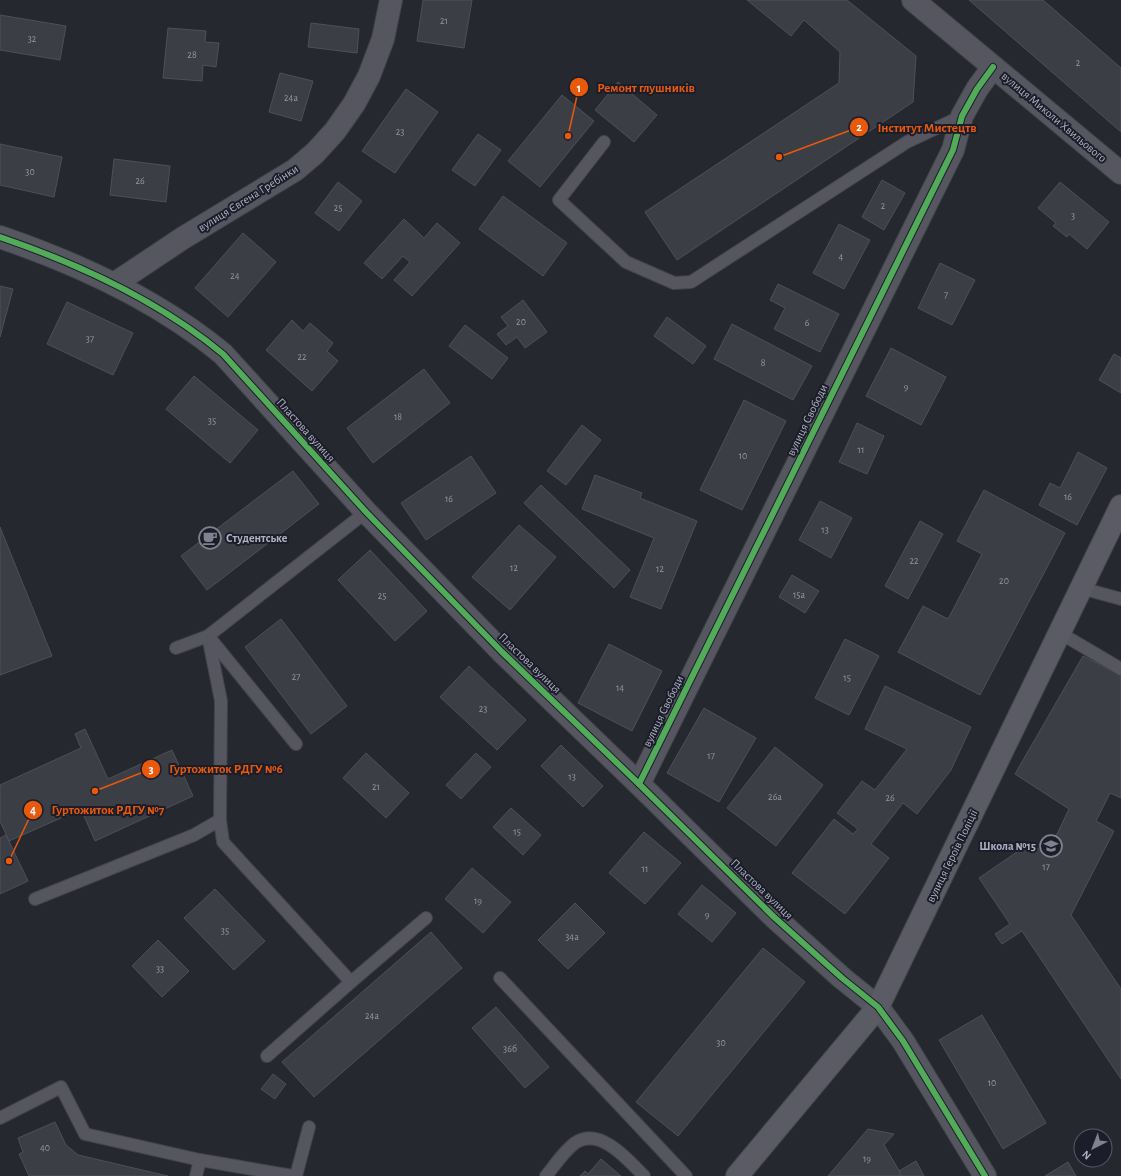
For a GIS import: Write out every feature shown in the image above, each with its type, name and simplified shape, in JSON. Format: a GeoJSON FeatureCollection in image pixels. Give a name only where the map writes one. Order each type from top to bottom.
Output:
{"type":"FeatureCollection","features":[{"type":"Feature","properties":{"kind":"street","name":"вулиця Євгена Гребінки"},"geometry":{"type":"LineString","coordinates":[[114,284],[183,238],[295,170],[315,153],[335,131],[354,104],[369,76],[383,39],[391,0]]}},
{"type":"Feature","properties":{"kind":"street","name":"вулиця Миколи Хвильового"},"geometry":{"type":"LineString","coordinates":[[913,0],[1121,173]]}},
{"type":"Feature","properties":{"kind":"street","name":"вулиця Свободи"},"geometry":{"type":"LineString","coordinates":[[639,784],[953,150],[962,116],[977,89],[993,67]]}},
{"type":"Feature","properties":{"kind":"street","name":"Пластова вулиця"},"geometry":{"type":"LineString","coordinates":[[0,237],[64,261],[114,284],[176,320],[202,337],[223,354],[366,512],[502,652],[774,917],[842,978],[878,1007],[903,1041],[985,1176]]}},
{"type":"Feature","properties":{"kind":"street","name":"вулиця Героїв Поліції"},"geometry":{"type":"LineString","coordinates":[[737,1176],[878,1007],[1121,506]]}},
{"type":"Feature","properties":{"kind":"lane"},"geometry":{"type":"LineString","coordinates":[[604,142],[559,200],[626,262],[674,283],[691,282],[907,142],[962,116]]}},
{"type":"Feature","properties":{"kind":"lane"},"geometry":{"type":"LineString","coordinates":[[176,648],[208,636],[366,512]]}},
{"type":"Feature","properties":{"kind":"lane"},"geometry":{"type":"LineString","coordinates":[[1081,588],[1121,598]]}},
{"type":"Feature","properties":{"kind":"lane"},"geometry":{"type":"LineString","coordinates":[[1060,632],[1121,669]]}},
{"type":"Feature","properties":{"kind":"lane"},"geometry":{"type":"LineString","coordinates":[[208,636],[296,744]]}},
{"type":"Feature","properties":{"kind":"lane"},"geometry":{"type":"LineString","coordinates":[[208,636],[221,701],[220,820],[224,842],[352,982]]}},
{"type":"Feature","properties":{"kind":"lane"},"geometry":{"type":"LineString","coordinates":[[35,898],[194,835],[220,820]]}},
{"type":"Feature","properties":{"kind":"lane"},"geometry":{"type":"LineString","coordinates":[[267,1056],[426,918]]}},
{"type":"Feature","properties":{"kind":"lane"},"geometry":{"type":"LineString","coordinates":[[500,978],[683,1175]]}},
{"type":"Feature","properties":{"kind":"lane"},"geometry":{"type":"LineString","coordinates":[[0,1118],[61,1087],[85,1134],[200,1160],[295,1176],[309,1127]]}},
{"type":"Feature","properties":{"kind":"lane"},"geometry":{"type":"LineString","coordinates":[[546,1176],[575,1143],[587,1139],[600,1140],[614,1147],[644,1176]]}},
{"type":"Feature","properties":{"kind":"lane"},"geometry":{"type":"LineString","coordinates":[[196,1176],[200,1160]]}},
{"type":"Feature","properties":{"kind":"building"},"geometry":{"type":"Polygon","coordinates":[[[423,0],[472,0],[464,48],[417,41],[423,0]]]}},
{"type":"Feature","properties":{"kind":"building"},"geometry":{"type":"Polygon","coordinates":[[[747,0],[847,0],[916,56],[913,102],[677,260],[645,212],[839,83],[840,52],[804,20],[791,36],[747,0]]]}},
{"type":"Feature","properties":{"kind":"building"},"geometry":{"type":"Polygon","coordinates":[[[969,0],[1043,0],[1121,68],[1121,132],[969,0]]]}},
{"type":"Feature","properties":{"kind":"building"},"geometry":{"type":"Polygon","coordinates":[[[0,15],[66,26],[60,60],[0,50],[0,15]]]}},
{"type":"Feature","properties":{"kind":"building"},"geometry":{"type":"Polygon","coordinates":[[[311,23],[359,29],[357,53],[308,47],[311,23]]]}},
{"type":"Feature","properties":{"kind":"building"},"geometry":{"type":"Polygon","coordinates":[[[168,28],[206,31],[205,42],[219,43],[216,67],[203,65],[202,81],[163,78],[168,28]]]}},
{"type":"Feature","properties":{"kind":"building"},"geometry":{"type":"Polygon","coordinates":[[[280,73],[313,81],[301,121],[269,112],[280,73]]]}},
{"type":"Feature","properties":{"kind":"building"},"geometry":{"type":"Polygon","coordinates":[[[618,82],[657,115],[634,142],[595,110],[618,82]]]}},
{"type":"Feature","properties":{"kind":"building"},"geometry":{"type":"Polygon","coordinates":[[[406,89],[438,112],[395,173],[362,151],[406,89]]]}},
{"type":"Feature","properties":{"kind":"building"},"geometry":{"type":"Polygon","coordinates":[[[562,95],[594,121],[540,187],[508,161],[562,95]]]}},
{"type":"Feature","properties":{"kind":"building"},"geometry":{"type":"Polygon","coordinates":[[[478,134],[501,150],[475,186],[452,170],[478,134]]]}},
{"type":"Feature","properties":{"kind":"building"},"geometry":{"type":"Polygon","coordinates":[[[0,144],[62,157],[54,197],[0,185],[0,144]]]}},
{"type":"Feature","properties":{"kind":"building"},"geometry":{"type":"Polygon","coordinates":[[[114,159],[170,166],[166,202],[110,195],[114,159]]]}},
{"type":"Feature","properties":{"kind":"building"},"geometry":{"type":"Polygon","coordinates":[[[882,180],[905,193],[884,230],[862,217],[882,180]]]}},
{"type":"Feature","properties":{"kind":"building"},"geometry":{"type":"Polygon","coordinates":[[[338,182],[362,201],[339,231],[315,213],[338,182]]]}},
{"type":"Feature","properties":{"kind":"building"},"geometry":{"type":"Polygon","coordinates":[[[1060,182],[1109,222],[1087,249],[1069,234],[1067,237],[1053,226],[1056,223],[1038,208],[1060,182]]]}},
{"type":"Feature","properties":{"kind":"building"},"geometry":{"type":"Polygon","coordinates":[[[503,196],[567,243],[543,276],[479,229],[503,196]]]}},
{"type":"Feature","properties":{"kind":"building"},"geometry":{"type":"Polygon","coordinates":[[[404,219],[424,238],[437,223],[460,243],[412,296],[394,280],[410,262],[403,256],[382,279],[364,263],[404,219]]]}},
{"type":"Feature","properties":{"kind":"building"},"geometry":{"type":"Polygon","coordinates":[[[839,224],[870,240],[844,289],[813,273],[839,224]]]}},
{"type":"Feature","properties":{"kind":"building"},"geometry":{"type":"Polygon","coordinates":[[[243,233],[276,262],[228,317],[195,288],[243,233]]]}},
{"type":"Feature","properties":{"kind":"building"},"geometry":{"type":"Polygon","coordinates":[[[940,263],[975,280],[952,325],[918,308],[940,263]]]}},
{"type":"Feature","properties":{"kind":"building"},"geometry":{"type":"Polygon","coordinates":[[[778,284],[839,314],[820,352],[774,329],[785,308],[770,300],[778,284]]]}},
{"type":"Feature","properties":{"kind":"building"},"geometry":{"type":"Polygon","coordinates":[[[0,286],[13,289],[0,337],[0,286]]]}},
{"type":"Feature","properties":{"kind":"building"},"geometry":{"type":"Polygon","coordinates":[[[523,300],[547,332],[525,348],[517,337],[506,345],[497,334],[508,326],[501,317],[523,300]]]}},
{"type":"Feature","properties":{"kind":"building"},"geometry":{"type":"Polygon","coordinates":[[[67,302],[133,333],[113,375],[47,344],[67,302]]]}},
{"type":"Feature","properties":{"kind":"building"},"geometry":{"type":"Polygon","coordinates":[[[667,317],[706,346],[693,364],[654,336],[667,317]]]}},
{"type":"Feature","properties":{"kind":"building"},"geometry":{"type":"Polygon","coordinates":[[[292,320],[303,331],[310,323],[333,343],[327,351],[338,361],[312,391],[266,350],[292,320]]]}},
{"type":"Feature","properties":{"kind":"building"},"geometry":{"type":"Polygon","coordinates":[[[732,324],[812,366],[793,400],[714,359],[732,324]]]}},
{"type":"Feature","properties":{"kind":"building"},"geometry":{"type":"Polygon","coordinates":[[[465,325],[508,358],[492,379],[449,346],[465,325]]]}},
{"type":"Feature","properties":{"kind":"building"},"geometry":{"type":"Polygon","coordinates":[[[891,348],[946,377],[921,425],[866,396],[891,348]]]}},
{"type":"Feature","properties":{"kind":"building"},"geometry":{"type":"Polygon","coordinates":[[[1114,354],[1121,358],[1121,393],[1099,380],[1114,354]]]}},
{"type":"Feature","properties":{"kind":"building"},"geometry":{"type":"Polygon","coordinates":[[[424,369],[450,403],[373,463],[347,428],[424,369]]]}},
{"type":"Feature","properties":{"kind":"building"},"geometry":{"type":"Polygon","coordinates":[[[194,376],[258,430],[230,463],[166,409],[194,376]]]}},
{"type":"Feature","properties":{"kind":"building"},"geometry":{"type":"Polygon","coordinates":[[[744,400],[786,421],[742,510],[700,490],[744,400]]]}},
{"type":"Feature","properties":{"kind":"building"},"geometry":{"type":"Polygon","coordinates":[[[857,423],[884,436],[867,474],[839,462],[857,423]]]}},
{"type":"Feature","properties":{"kind":"building"},"geometry":{"type":"Polygon","coordinates":[[[582,425],[601,440],[566,485],[547,471],[582,425]]]}},
{"type":"Feature","properties":{"kind":"building"},"geometry":{"type":"Polygon","coordinates":[[[1078,452],[1107,468],[1077,525],[1039,505],[1050,483],[1060,488],[1078,452]]]}},
{"type":"Feature","properties":{"kind":"building"},"geometry":{"type":"Polygon","coordinates":[[[471,456],[496,493],[426,540],[401,503],[471,456]]]}},
{"type":"Feature","properties":{"kind":"building"},"geometry":{"type":"Polygon","coordinates":[[[293,471],[319,504],[207,590],[181,556],[293,471]]]}},
{"type":"Feature","properties":{"kind":"building"},"geometry":{"type":"Polygon","coordinates":[[[595,475],[642,493],[640,498],[697,521],[661,609],[630,597],[654,538],[582,509],[595,475]]]}},
{"type":"Feature","properties":{"kind":"building"},"geometry":{"type":"Polygon","coordinates":[[[541,485],[630,570],[614,588],[524,503],[541,485]]]}},
{"type":"Feature","properties":{"kind":"building"},"geometry":{"type":"Polygon","coordinates":[[[984,490],[1065,533],[980,695],[898,652],[923,606],[948,619],[982,554],[957,541],[984,490]]]}},
{"type":"Feature","properties":{"kind":"building"},"geometry":{"type":"Polygon","coordinates":[[[820,501],[852,518],[831,558],[799,540],[820,501]]]}},
{"type":"Feature","properties":{"kind":"building"},"geometry":{"type":"Polygon","coordinates":[[[920,521],[943,534],[908,599],[885,586],[920,521]]]}},
{"type":"Feature","properties":{"kind":"building"},"geometry":{"type":"Polygon","coordinates":[[[519,525],[556,557],[510,610],[472,577],[519,525]]]}},
{"type":"Feature","properties":{"kind":"building"},"geometry":{"type":"Polygon","coordinates":[[[0,527],[52,656],[0,675],[0,527]]]}},
{"type":"Feature","properties":{"kind":"building"},"geometry":{"type":"Polygon","coordinates":[[[370,550],[427,611],[395,641],[338,580],[370,550]]]}},
{"type":"Feature","properties":{"kind":"building"},"geometry":{"type":"Polygon","coordinates":[[[792,575],[819,591],[805,613],[779,597],[792,575]]]}},
{"type":"Feature","properties":{"kind":"building"},"geometry":{"type":"Polygon","coordinates":[[[281,619],[347,706],[311,734],[245,647],[281,619]]]}},
{"type":"Feature","properties":{"kind":"building"},"geometry":{"type":"Polygon","coordinates":[[[845,639],[879,656],[849,715],[815,698],[845,639]]]}},
{"type":"Feature","properties":{"kind":"building"},"geometry":{"type":"Polygon","coordinates":[[[609,644],[662,671],[632,731],[578,703],[609,644]]]}},
{"type":"Feature","properties":{"kind":"building"},"geometry":{"type":"Polygon","coordinates":[[[1083,656],[1121,676],[1121,798],[1110,793],[1096,821],[1114,831],[1071,915],[1121,989],[1121,1079],[1022,931],[1002,944],[995,934],[1010,924],[979,878],[1030,843],[1047,855],[1069,809],[1015,774],[1083,656]]]}},
{"type":"Feature","properties":{"kind":"building"},"geometry":{"type":"Polygon","coordinates":[[[469,666],[526,720],[497,750],[440,697],[469,666]]]}},
{"type":"Feature","properties":{"kind":"building"},"geometry":{"type":"Polygon","coordinates":[[[885,686],[971,727],[951,770],[917,814],[903,803],[871,844],[889,858],[845,914],[792,873],[834,819],[853,834],[858,829],[837,813],[862,781],[875,790],[907,749],[865,729],[885,686]]]}},
{"type":"Feature","properties":{"kind":"building"},"geometry":{"type":"Polygon","coordinates":[[[704,708],[756,738],[719,802],[667,773],[704,708]]]}},
{"type":"Feature","properties":{"kind":"building"},"geometry":{"type":"Polygon","coordinates":[[[85,729],[108,779],[172,750],[193,796],[95,841],[81,809],[9,841],[0,821],[0,785],[81,748],[75,734],[85,729]]]}},
{"type":"Feature","properties":{"kind":"building"},"geometry":{"type":"Polygon","coordinates":[[[561,745],[603,786],[583,807],[541,766],[561,745]]]}},
{"type":"Feature","properties":{"kind":"building"},"geometry":{"type":"Polygon","coordinates":[[[775,747],[823,785],[776,846],[727,808],[775,747]]]}},
{"type":"Feature","properties":{"kind":"building"},"geometry":{"type":"Polygon","coordinates":[[[366,753],[409,793],[386,818],[343,778],[366,753]]]}},
{"type":"Feature","properties":{"kind":"building"},"geometry":{"type":"Polygon","coordinates":[[[476,753],[491,767],[461,799],[446,785],[476,753]]]}},
{"type":"Feature","properties":{"kind":"building"},"geometry":{"type":"Polygon","coordinates":[[[511,808],[541,835],[523,855],[493,827],[511,808]]]}},
{"type":"Feature","properties":{"kind":"building"},"geometry":{"type":"Polygon","coordinates":[[[644,832],[681,863],[645,904],[609,873],[644,832]]]}},
{"type":"Feature","properties":{"kind":"building"},"geometry":{"type":"Polygon","coordinates":[[[6,835],[28,881],[0,894],[0,838],[6,835]]]}},
{"type":"Feature","properties":{"kind":"building"},"geometry":{"type":"Polygon","coordinates":[[[472,868],[511,902],[483,933],[445,899],[472,868]]]}},
{"type":"Feature","properties":{"kind":"building"},"geometry":{"type":"Polygon","coordinates":[[[702,885],[736,913],[712,942],[678,914],[702,885]]]}},
{"type":"Feature","properties":{"kind":"building"},"geometry":{"type":"Polygon","coordinates":[[[215,889],[265,941],[234,970],[184,918],[215,889]]]}},
{"type":"Feature","properties":{"kind":"building"},"geometry":{"type":"Polygon","coordinates":[[[575,903],[605,933],[568,969],[538,940],[575,903]]]}},
{"type":"Feature","properties":{"kind":"building"},"geometry":{"type":"Polygon","coordinates":[[[431,932],[462,968],[314,1097],[282,1062],[431,932]]]}},
{"type":"Feature","properties":{"kind":"building"},"geometry":{"type":"Polygon","coordinates":[[[158,940],[189,971],[162,997],[132,966],[158,940]]]}},
{"type":"Feature","properties":{"kind":"building"},"geometry":{"type":"Polygon","coordinates":[[[763,948],[805,982],[678,1136],[636,1102],[763,948]]]}},
{"type":"Feature","properties":{"kind":"building"},"geometry":{"type":"Polygon","coordinates":[[[496,1007],[549,1067],[525,1088],[472,1028],[496,1007]]]}},
{"type":"Feature","properties":{"kind":"building"},"geometry":{"type":"Polygon","coordinates":[[[982,1015],[1046,1123],[1003,1149],[939,1040],[982,1015]]]}},
{"type":"Feature","properties":{"kind":"building"},"geometry":{"type":"Polygon","coordinates":[[[273,1074],[286,1084],[275,1099],[261,1089],[273,1074]]]}},
{"type":"Feature","properties":{"kind":"building"},"geometry":{"type":"Polygon","coordinates":[[[55,1122],[66,1145],[78,1155],[168,1176],[29,1176],[19,1154],[23,1152],[18,1138],[55,1122]]]}},
{"type":"Feature","properties":{"kind":"building"},"geometry":{"type":"Polygon","coordinates":[[[868,1129],[894,1134],[884,1145],[901,1174],[898,1176],[828,1176],[868,1129]]]}},
{"type":"Feature","properties":{"kind":"building"},"geometry":{"type":"Polygon","coordinates":[[[601,1159],[621,1176],[580,1176],[585,1171],[588,1174],[601,1159]]]}},
{"type":"Feature","properties":{"kind":"building"},"geometry":{"type":"Polygon","coordinates":[[[916,1161],[924,1176],[898,1176],[901,1174],[899,1171],[916,1161]]]}},
{"type":"Feature","properties":{"kind":"building"},"geometry":{"type":"Polygon","coordinates":[[[1068,1162],[1076,1176],[1045,1176],[1068,1162]]]}},
{"type":"Feature","properties":{"kind":"cycle path"},"geometry":{"type":"LineString","coordinates":[[639,784],[953,150],[962,116],[977,89],[993,67]]}},
{"type":"Feature","properties":{"kind":"cycle path"},"geometry":{"type":"LineString","coordinates":[[0,237],[59,259],[117,285],[172,317],[223,354],[366,512],[502,652],[774,917],[842,978],[878,1007],[903,1041],[985,1176]]}},
{"type":"Feature","properties":{"kind":"place","name":"Ремонт глушників"},"geometry":{"type":"Point","coordinates":[568,136]}},
{"type":"Feature","properties":{"kind":"place","name":"Інститут Мистецтв"},"geometry":{"type":"Point","coordinates":[779,157]}},
{"type":"Feature","properties":{"kind":"place","name":"Студентське"},"geometry":{"type":"Point","coordinates":[210,538]}},
{"type":"Feature","properties":{"kind":"place","name":"Гуртожиток РДГУ №6"},"geometry":{"type":"Point","coordinates":[95,791]}},
{"type":"Feature","properties":{"kind":"place","name":"Школа №15"},"geometry":{"type":"Point","coordinates":[1051,846]}},
{"type":"Feature","properties":{"kind":"place","name":"Гуртожиток РДГУ №7"},"geometry":{"type":"Point","coordinates":[9,861]}}]}
